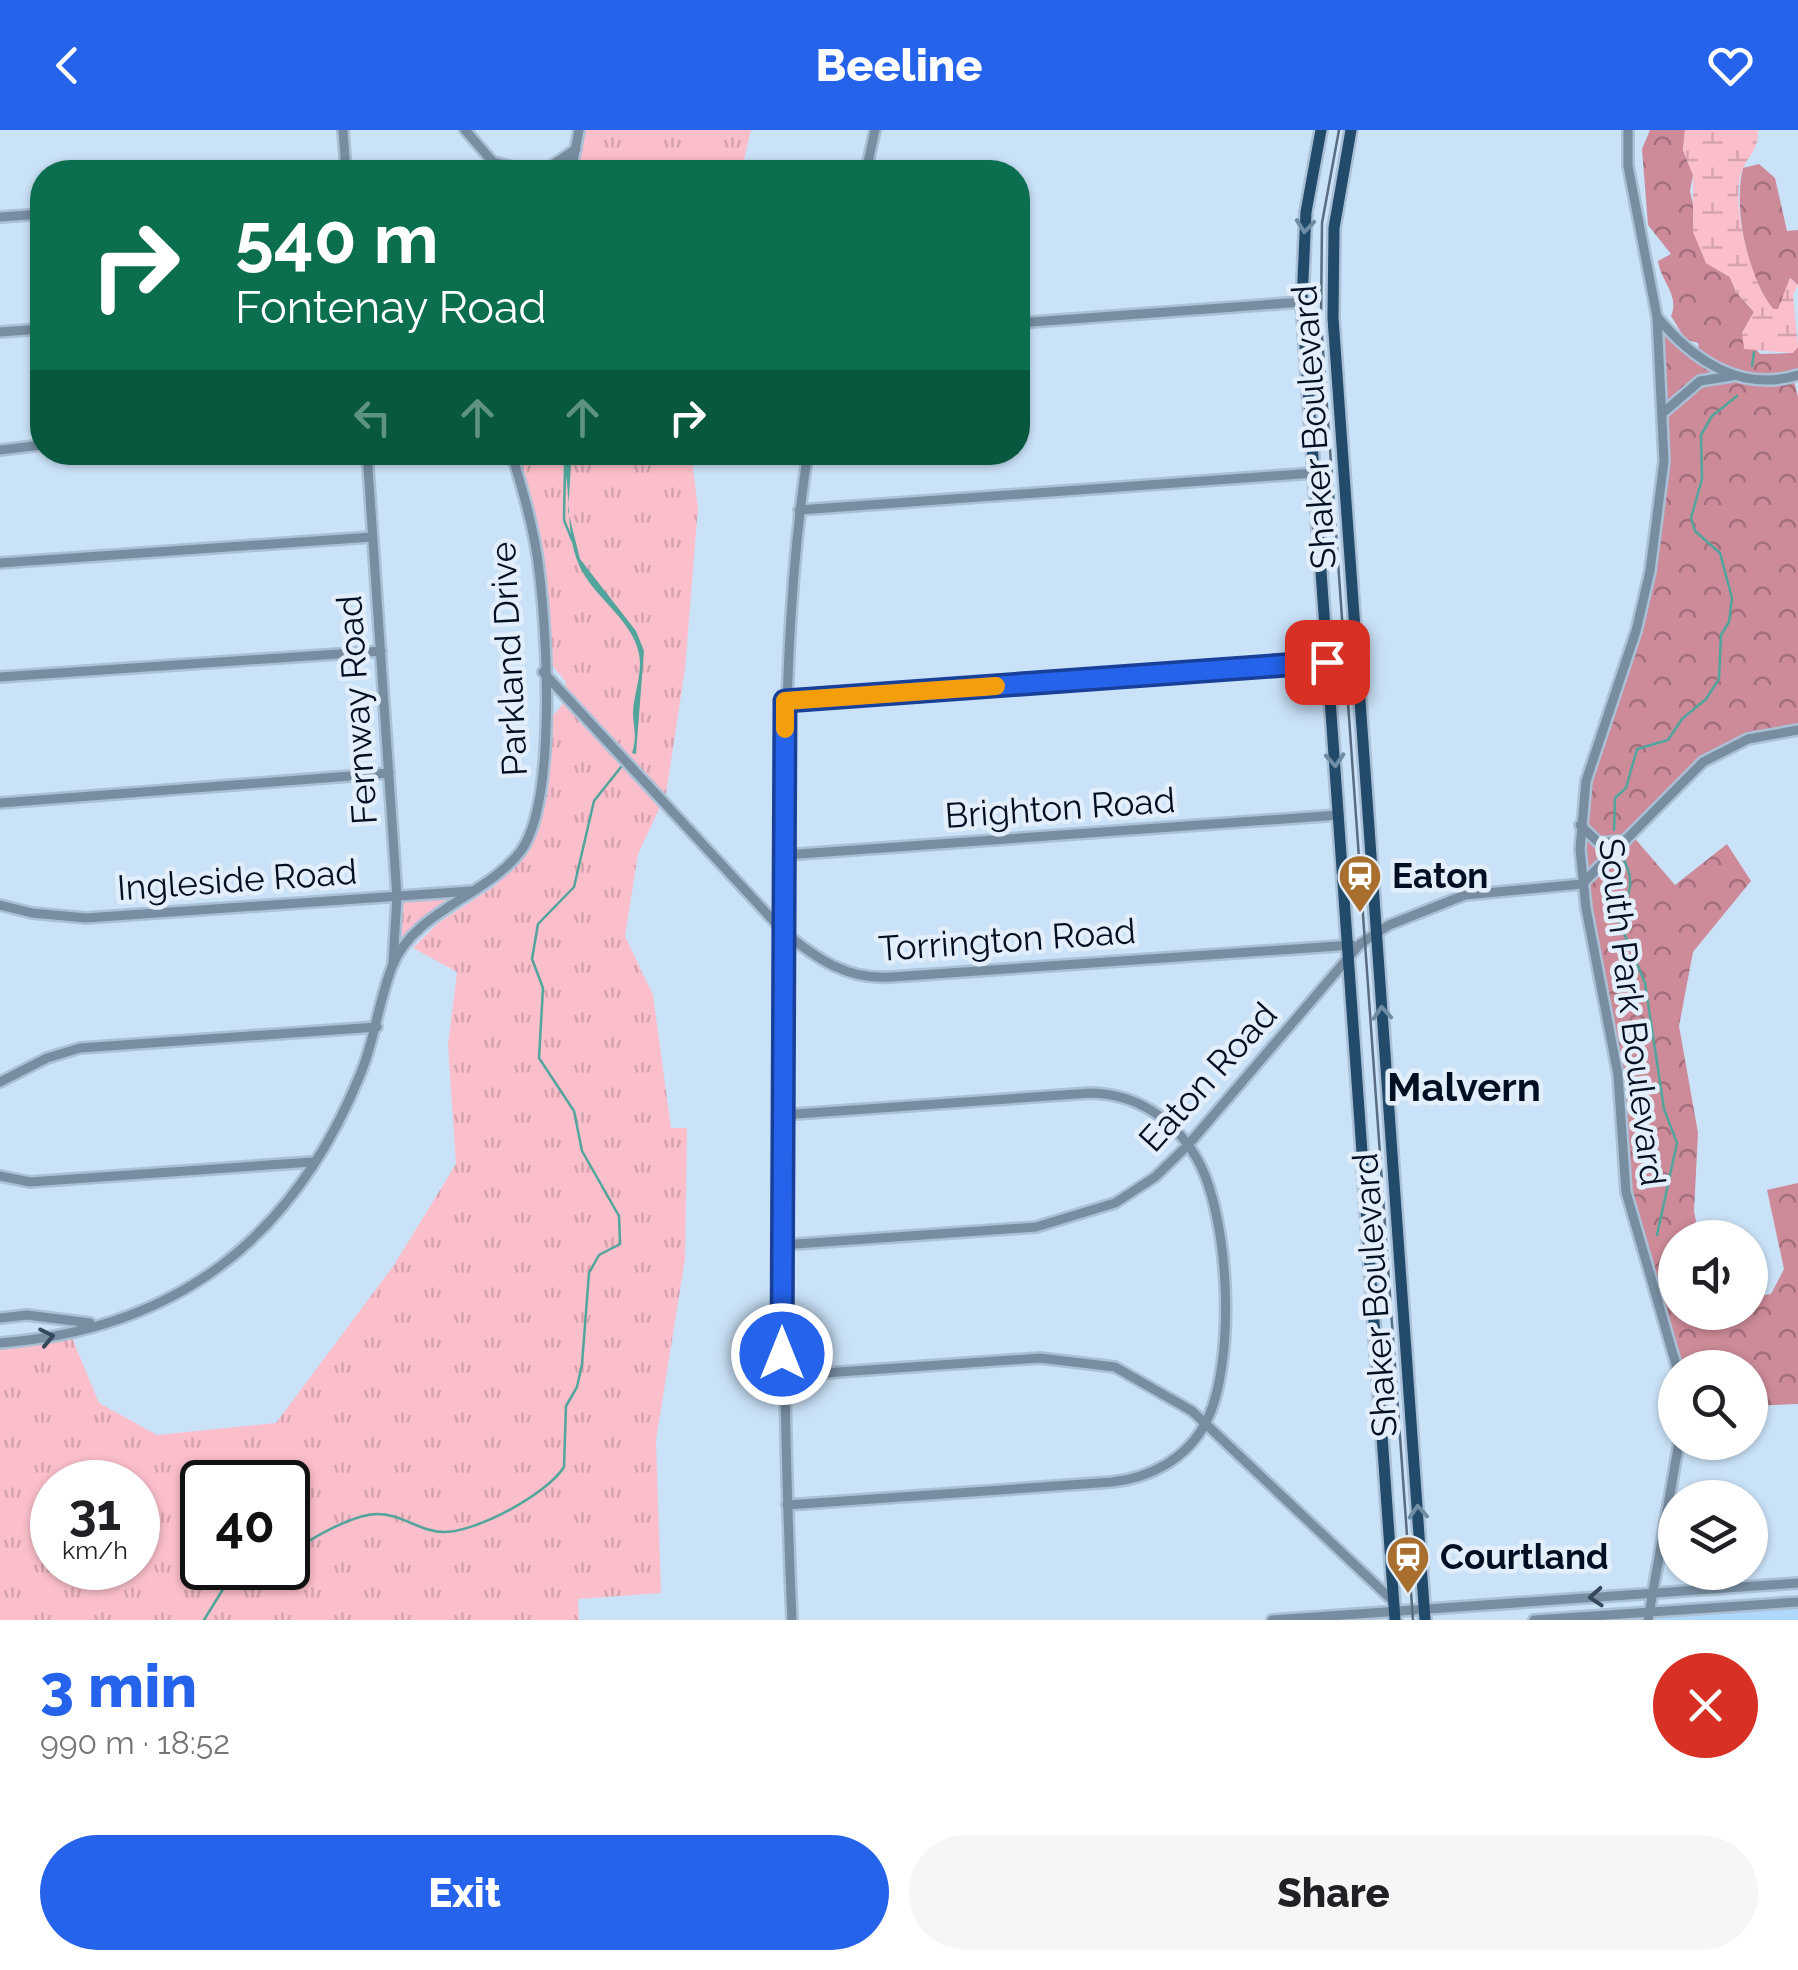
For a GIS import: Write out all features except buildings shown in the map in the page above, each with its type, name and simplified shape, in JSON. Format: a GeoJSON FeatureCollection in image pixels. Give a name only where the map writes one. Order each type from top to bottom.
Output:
{"type":"FeatureCollection","features":[{"type":"Feature","properties":{"kind":"main road","name":"Shaker Boulevard"},"geometry":{"type":"LineString","coordinates":[[1321,130],[1304,229],[1302,302],[1339,815],[1354,945],[1348,959],[1394,1611]]}},
{"type":"Feature","properties":{"kind":"main road","name":"Shaker Boulevard"},"geometry":{"type":"LineString","coordinates":[[1351,130],[1334,228],[1332,318],[1425,1614]]}},
{"type":"Feature","properties":{"kind":"street"},"geometry":{"type":"LineString","coordinates":[[343,130],[345,160]]}},
{"type":"Feature","properties":{"kind":"street"},"geometry":{"type":"LineString","coordinates":[[465,130],[491,160]]}},
{"type":"Feature","properties":{"kind":"street"},"geometry":{"type":"LineString","coordinates":[[574,160],[579,130]]}},
{"type":"Feature","properties":{"kind":"street"},"geometry":{"type":"LineString","coordinates":[[869,160],[875,130]]}},
{"type":"Feature","properties":{"kind":"street","name":"South Park Boulevard"},"geometry":{"type":"LineString","coordinates":[[1628,130],[1628,166],[1657,318],[1664,462],[1650,571],[1636,630],[1594,750],[1580,825],[1582,884],[1618,1076],[1626,1192],[1672,1350]]}},
{"type":"Feature","properties":{"kind":"street"},"geometry":{"type":"LineString","coordinates":[[560,160],[576,149]]}},
{"type":"Feature","properties":{"kind":"street"},"geometry":{"type":"LineString","coordinates":[[0,217],[30,215]]}},
{"type":"Feature","properties":{"kind":"street"},"geometry":{"type":"LineString","coordinates":[[1030,322],[1302,302]]}},
{"type":"Feature","properties":{"kind":"street"},"geometry":{"type":"LineString","coordinates":[[1657,318],[1696,358],[1735,376],[1768,381],[1798,375]]}},
{"type":"Feature","properties":{"kind":"street"},"geometry":{"type":"LineString","coordinates":[[0,332],[30,330]]}},
{"type":"Feature","properties":{"kind":"street"},"geometry":{"type":"LineString","coordinates":[[1664,412],[1700,381],[1735,376]]}},
{"type":"Feature","properties":{"kind":"street"},"geometry":{"type":"LineString","coordinates":[[0,450],[30,446]]}},
{"type":"Feature","properties":{"kind":"street","name":"Fernway Road"},"geometry":{"type":"LineString","coordinates":[[368,465],[397,897],[393,963]]}},
{"type":"Feature","properties":{"kind":"street","name":"Parkland Drive"},"geometry":{"type":"LineString","coordinates":[[0,1343],[41,1338],[150,1308],[206,1280],[265,1227],[348,1104],[376,1027],[393,963],[420,930],[451,904],[478,890],[521,850],[542,800],[543,672],[540,571],[515,465]]}},
{"type":"Feature","properties":{"kind":"street"},"geometry":{"type":"LineString","coordinates":[[792,1620],[782,1376],[785,701],[806,465]]}},
{"type":"Feature","properties":{"kind":"street"},"geometry":{"type":"LineString","coordinates":[[799,510],[1314,473]]}},
{"type":"Feature","properties":{"kind":"street"},"geometry":{"type":"LineString","coordinates":[[0,563],[372,537]]}},
{"type":"Feature","properties":{"kind":"street"},"geometry":{"type":"LineString","coordinates":[[0,677],[381,651]]}},
{"type":"Feature","properties":{"kind":"street"},"geometry":{"type":"LineString","coordinates":[[785,701],[1327,662]]}},
{"type":"Feature","properties":{"kind":"street","name":"Torrington Road"},"geometry":{"type":"LineString","coordinates":[[543,672],[784,932],[826,963],[880,978],[1354,945]]}},
{"type":"Feature","properties":{"kind":"street"},"geometry":{"type":"LineString","coordinates":[[1354,945],[1389,925],[1465,895],[1582,884],[1703,762],[1748,738],[1798,730]]}},
{"type":"Feature","properties":{"kind":"street"},"geometry":{"type":"LineString","coordinates":[[0,803],[389,773]]}},
{"type":"Feature","properties":{"kind":"street","name":"Brighton Road"},"geometry":{"type":"LineString","coordinates":[[784,855],[1339,815]]}},
{"type":"Feature","properties":{"kind":"street"},"geometry":{"type":"LineString","coordinates":[[1580,825],[1599,843],[1624,840]]}},
{"type":"Feature","properties":{"kind":"street","name":"Ingleside Road"},"geometry":{"type":"LineString","coordinates":[[0,905],[32,914],[86,918],[478,890]]}},
{"type":"Feature","properties":{"kind":"street","name":"Eaton Road"},"geometry":{"type":"LineString","coordinates":[[782,1246],[1017,1229],[1070,1220],[1141,1188],[1188,1144],[1348,959]]}},
{"type":"Feature","properties":{"kind":"street"},"geometry":{"type":"LineString","coordinates":[[0,1082],[33,1064],[80,1048],[376,1027]]}},
{"type":"Feature","properties":{"kind":"street"},"geometry":{"type":"LineString","coordinates":[[782,1115],[1104,1094],[1143,1104],[1188,1144],[1212,1198],[1223,1286],[1220,1378],[1206,1423],[1164,1467],[1122,1481],[787,1506]]}},
{"type":"Feature","properties":{"kind":"street"},"geometry":{"type":"LineString","coordinates":[[0,1176],[30,1182],[312,1162]]}},
{"type":"Feature","properties":{"kind":"street","name":"Parkland Drive"},"geometry":{"type":"LineString","coordinates":[[0,1318],[28,1316],[93,1324]]}},
{"type":"Feature","properties":{"kind":"street"},"geometry":{"type":"LineString","coordinates":[[782,1376],[1027,1358],[1086,1360],[1146,1381],[1206,1423],[1394,1611]]}},
{"type":"Feature","properties":{"kind":"street"},"geometry":{"type":"LineString","coordinates":[[1649,1616],[1676,1460]]}},
{"type":"Feature","properties":{"kind":"street"},"geometry":{"type":"LineString","coordinates":[[1272,1620],[1394,1611],[1425,1614],[1798,1583]]}},
{"type":"Feature","properties":{"kind":"street"},"geometry":{"type":"LineString","coordinates":[[1534,1620],[1649,1616],[1798,1602]]}},
{"type":"Feature","properties":{"kind":"shaded area"},"geometry":{"type":"Polygon","coordinates":[[[571,466],[568,504],[567,480],[564,467],[571,466]]]}},
{"type":"Feature","properties":{"kind":"shaded area"},"geometry":{"type":"Polygon","coordinates":[[[569,516],[580,559],[636,631],[644,651],[636,754],[632,753],[633,715],[639,654],[629,630],[585,577],[574,551],[569,516]]]}},
{"type":"Feature","properties":{"kind":"shaded area"},"geometry":{"type":"Polygon","coordinates":[[[1798,1606],[1798,1620],[1655,1620],[1660,1616],[1798,1606]]]}},
{"type":"Feature","properties":{"kind":"green space"},"geometry":{"type":"Polygon","coordinates":[[[584,130],[751,130],[744,160],[579,160],[584,130]]]}},
{"type":"Feature","properties":{"kind":"green space"},"geometry":{"type":"Polygon","coordinates":[[[1650,130],[1685,130],[1683,150],[1693,175],[1690,191],[1706,263],[1730,277],[1736,292],[1754,312],[1742,333],[1760,354],[1792,353],[1798,347],[1798,370],[1771,374],[1735,369],[1699,351],[1698,343],[1685,339],[1671,316],[1672,295],[1658,261],[1671,254],[1648,225],[1642,149],[1650,130]]]}},
{"type":"Feature","properties":{"kind":"green space"},"geometry":{"type":"Polygon","coordinates":[[[1685,130],[1758,130],[1755,148],[1741,173],[1741,224],[1757,281],[1773,309],[1778,309],[1790,278],[1798,285],[1793,295],[1798,347],[1793,353],[1744,349],[1742,333],[1754,312],[1736,292],[1730,277],[1706,263],[1693,232],[1693,175],[1683,150],[1685,130]]]}},
{"type":"Feature","properties":{"kind":"green space"},"geometry":{"type":"Polygon","coordinates":[[[1759,164],[1775,178],[1787,231],[1798,230],[1798,285],[1790,278],[1779,309],[1773,309],[1756,279],[1741,222],[1743,168],[1759,164]]]}},
{"type":"Feature","properties":{"kind":"green space"},"geometry":{"type":"Polygon","coordinates":[[[1657,317],[1673,336],[1735,376],[1793,377],[1798,397],[1798,730],[1744,744],[1704,765],[1631,834],[1675,885],[1727,844],[1751,881],[1693,952],[1679,1026],[1698,1133],[1696,1220],[1658,1220],[1658,1307],[1633,1227],[1623,1124],[1582,884],[1586,781],[1636,631],[1664,461],[1657,317]]]}},
{"type":"Feature","properties":{"kind":"green space"},"geometry":{"type":"Polygon","coordinates":[[[519,465],[693,465],[698,508],[685,669],[666,794],[638,854],[625,936],[653,995],[671,1128],[687,1128],[685,1259],[656,1440],[661,1593],[578,1599],[579,1620],[0,1620],[0,1348],[72,1338],[99,1403],[157,1435],[276,1423],[394,1265],[456,1164],[448,1045],[457,972],[413,948],[438,923],[495,886],[529,848],[548,793],[550,719],[562,705],[566,682],[548,660],[544,574],[519,465]]]}},
{"type":"Feature","properties":{"kind":"green space"},"geometry":{"type":"Polygon","coordinates":[[[478,890],[420,930],[393,963],[397,897],[478,890]]]}},
{"type":"Feature","properties":{"kind":"green space"},"geometry":{"type":"Polygon","coordinates":[[[1798,1183],[1798,1404],[1768,1405],[1768,1350],[1672,1350],[1665,1330],[1768,1330],[1768,1294],[1784,1269],[1767,1190],[1798,1183]]]}},
{"type":"Feature","properties":{"kind":"waterway"},"geometry":{"type":"LineString","coordinates":[[1752,366],[1754,352]]}},
{"type":"Feature","properties":{"kind":"waterway"},"geometry":{"type":"LineString","coordinates":[[1614,830],[1615,798],[1626,788],[1637,749],[1668,740],[1719,679],[1721,635],[1729,622],[1732,598],[1720,553],[1695,531],[1691,518],[1702,479],[1701,435],[1712,416],[1737,396]]}},
{"type":"Feature","properties":{"kind":"waterway"},"geometry":{"type":"LineString","coordinates":[[565,465],[564,520],[572,540]]}},
{"type":"Feature","properties":{"kind":"waterway"},"geometry":{"type":"LineString","coordinates":[[310,1540],[356,1518],[378,1514],[436,1531],[474,1526],[543,1489],[564,1467],[566,1406],[577,1387],[582,1364],[589,1273],[599,1255],[620,1244],[619,1216],[582,1151],[574,1111],[539,1058],[543,988],[532,959],[538,924],[574,887],[594,801],[621,767]]}},
{"type":"Feature","properties":{"kind":"waterway"},"geometry":{"type":"LineString","coordinates":[[1622,857],[1630,882],[1619,921],[1645,983],[1664,1109],[1677,1143],[1657,1235]]}},
{"type":"Feature","properties":{"kind":"waterway"},"geometry":{"type":"LineString","coordinates":[[204,1620],[223,1590]]}},
{"type":"Feature","properties":{"kind":"tram line"},"geometry":{"type":"LineString","coordinates":[[1339,130],[1322,223],[1321,322],[1413,1620]]}},
{"type":"Feature","properties":{"kind":"slow traffic"},"geometry":{"type":"LineString","coordinates":[[785,729],[785,701],[996,686]]}},
{"type":"Feature","properties":{"kind":"place","name":"Eaton"},"geometry":{"type":"Point","coordinates":[1360,914]}},
{"type":"Feature","properties":{"kind":"place","name":"Courtland"},"geometry":{"type":"Point","coordinates":[1408,1595]}},
{"type":"Feature","properties":{"kind":"district","name":"Malvern"},"geometry":{"type":"Point","coordinates":[1464,1087]}},
{"type":"Feature","properties":{"kind":"route"},"geometry":{"type":"LineString","coordinates":[[782,1354],[785,701],[1327,662]]}}]}
